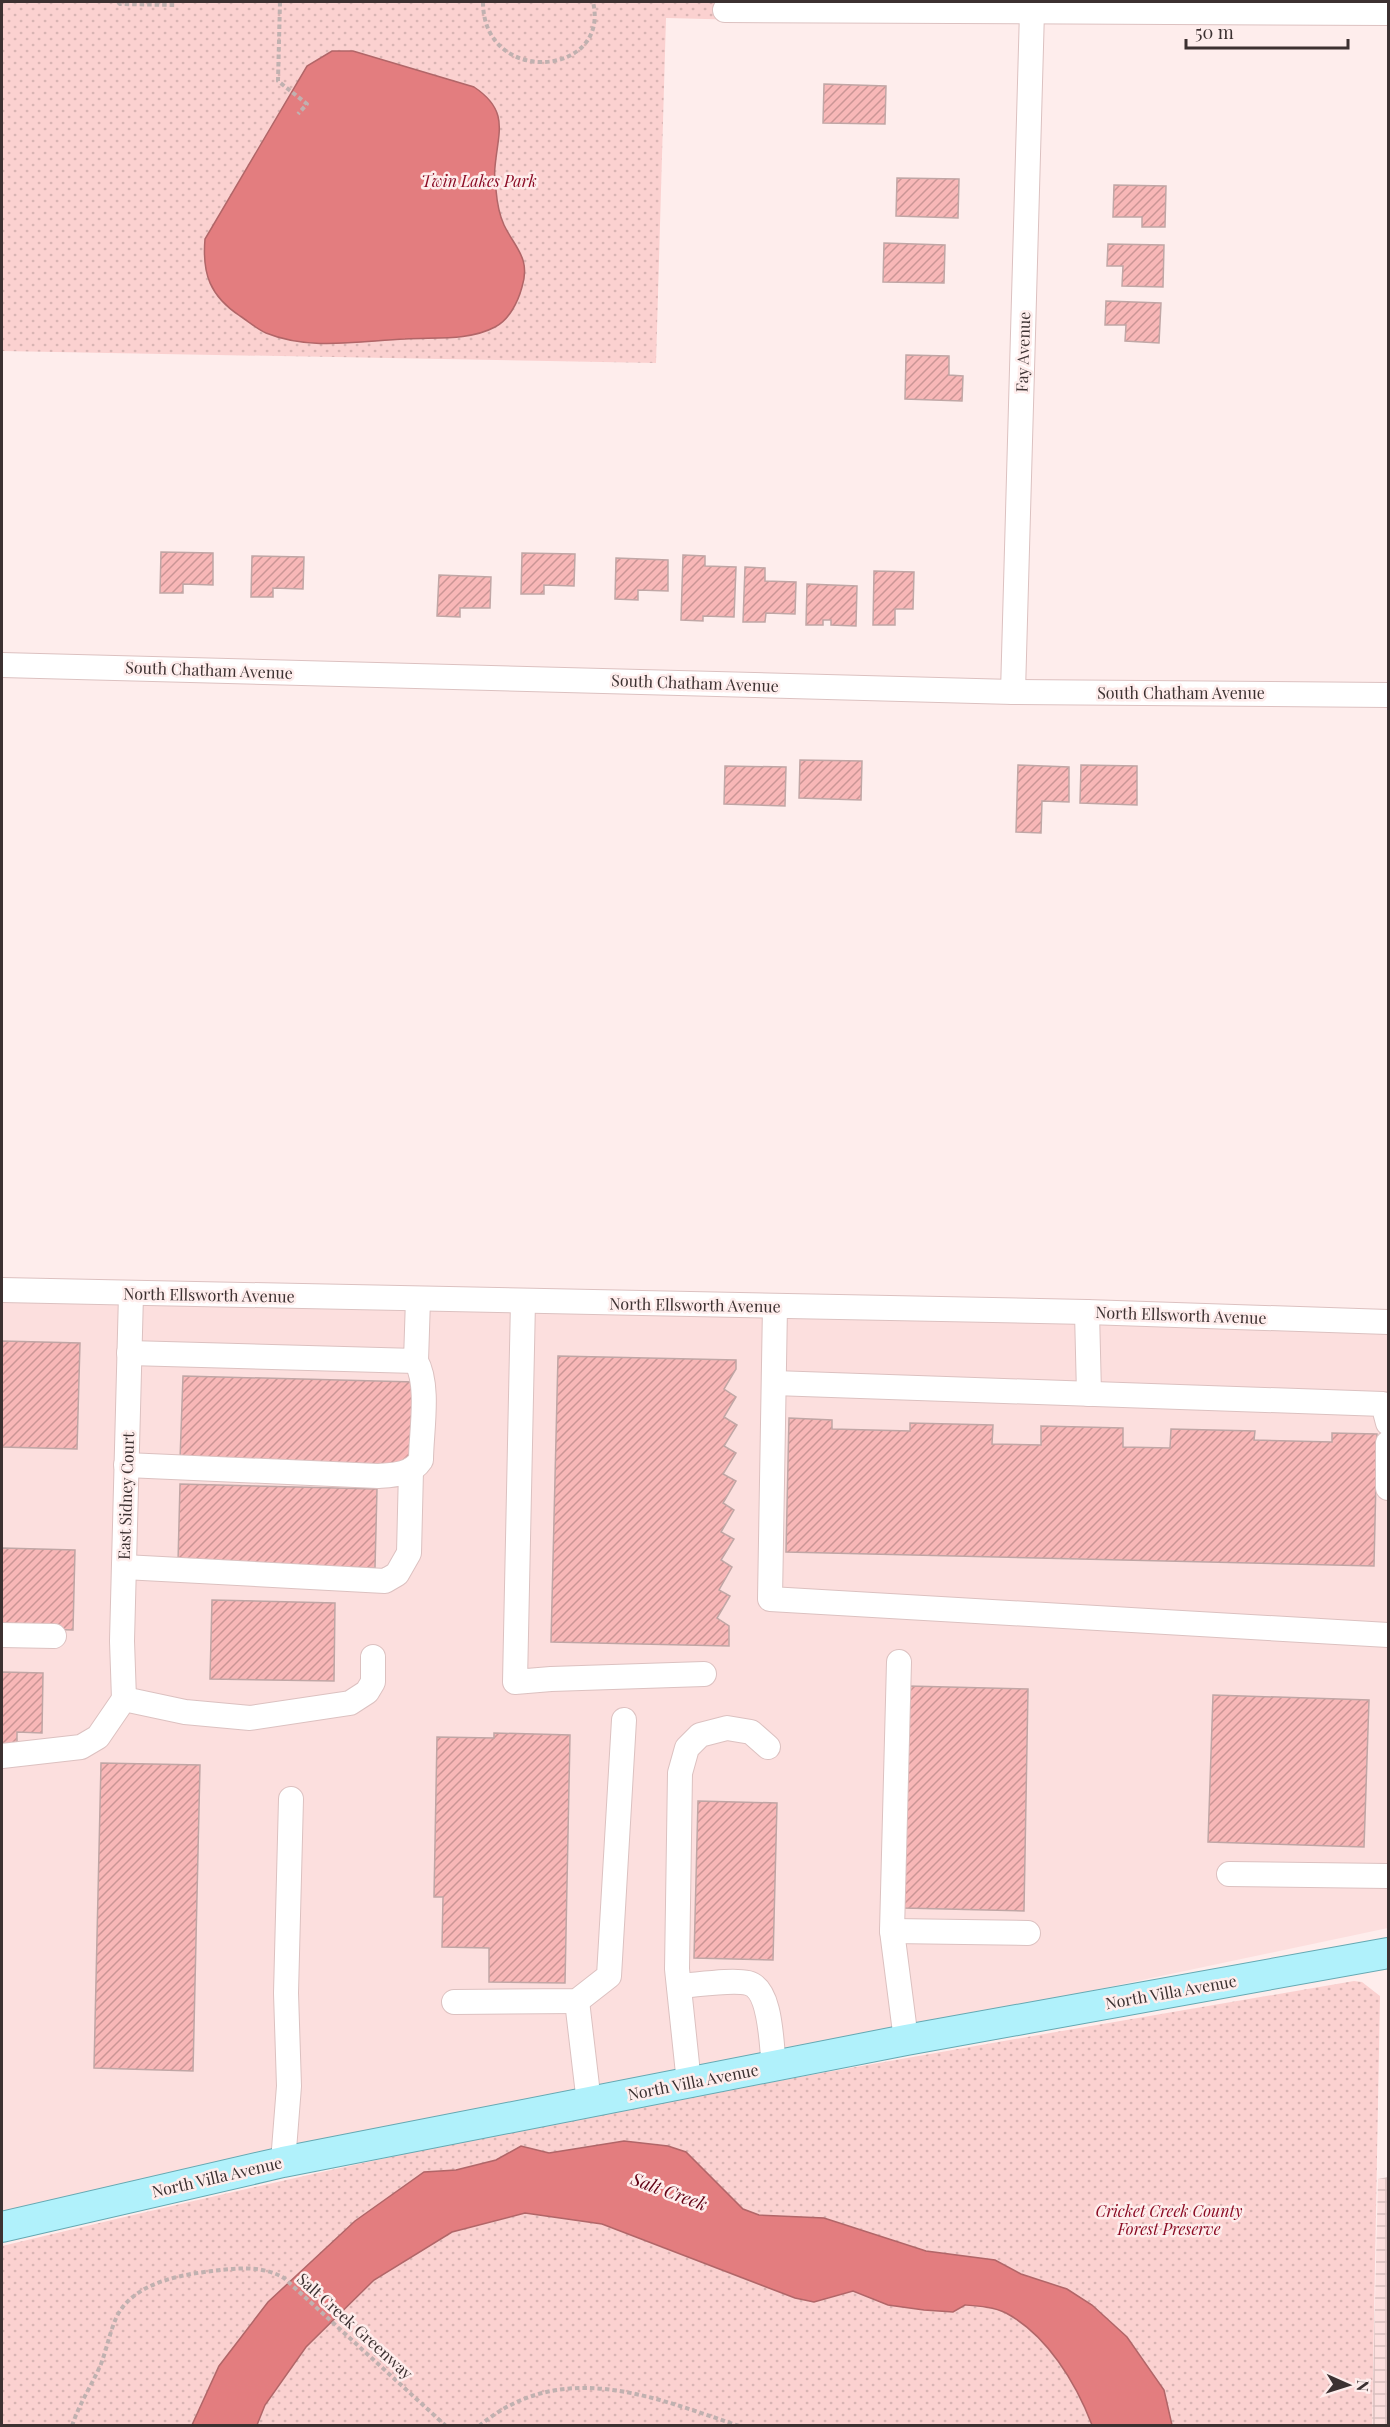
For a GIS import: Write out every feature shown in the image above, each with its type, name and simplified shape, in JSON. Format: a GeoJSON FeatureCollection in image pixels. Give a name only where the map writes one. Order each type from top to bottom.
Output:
{"type":"FeatureCollection","features":[{"type":"Feature","properties":{"kind":"main road","name":"North Villa Avenue"},"geometry":{"type":"LineString","coordinates":[[2,2227],[283,2162],[906,2040],[1389,1953]]}},
{"type":"Feature","properties":{"kind":"street"},"geometry":{"type":"LineString","coordinates":[[725,10],[830,6],[1032,11],[1389,13]]}},
{"type":"Feature","properties":{"kind":"street","name":"Fay Avenue"},"geometry":{"type":"LineString","coordinates":[[1013,692],[1032,11]]}},
{"type":"Feature","properties":{"kind":"street","name":"South Chatham Avenue"},"geometry":{"type":"LineString","coordinates":[[2,664],[1013,692],[1389,695]]}},
{"type":"Feature","properties":{"kind":"street","name":"North Ellsworth Avenue"},"geometry":{"type":"LineString","coordinates":[[2,1290],[1087,1312],[1389,1322]]}},
{"type":"Feature","properties":{"kind":"street","name":"East Sidney Court"},"geometry":{"type":"LineString","coordinates":[[124,1699],[122,1641],[131,1294]]}},
{"type":"Feature","properties":{"kind":"street"},"geometry":{"type":"LineString","coordinates":[[126,1466],[378,1476],[402,1474],[416,1468],[421,1460],[423,1387],[416,1361],[418,1299]]}},
{"type":"Feature","properties":{"kind":"street"},"geometry":{"type":"LineString","coordinates":[[523,1301],[515,1682],[704,1674]]}},
{"type":"Feature","properties":{"kind":"street"},"geometry":{"type":"LineString","coordinates":[[775,1306],[770,1599],[1389,1635]]}},
{"type":"Feature","properties":{"kind":"street"},"geometry":{"type":"LineString","coordinates":[[1087,1312],[1089,1394]]}},
{"type":"Feature","properties":{"kind":"street"},"geometry":{"type":"LineString","coordinates":[[129,1353],[416,1361]]}},
{"type":"Feature","properties":{"kind":"street"},"geometry":{"type":"LineString","coordinates":[[774,1383],[1383,1404],[1389,1423]]}},
{"type":"Feature","properties":{"kind":"street"},"geometry":{"type":"LineString","coordinates":[[1389,1443],[1389,1488]]}},
{"type":"Feature","properties":{"kind":"street"},"geometry":{"type":"LineString","coordinates":[[124,1567],[385,1581],[397,1574],[409,1553],[411,1470]]}},
{"type":"Feature","properties":{"kind":"street"},"geometry":{"type":"LineString","coordinates":[[2,1635],[54,1636]]}},
{"type":"Feature","properties":{"kind":"street"},"geometry":{"type":"LineString","coordinates":[[2,1756],[81,1747],[98,1737],[124,1699],[185,1712],[250,1718],[350,1703],[367,1692],[373,1682],[373,1657]]}},
{"type":"Feature","properties":{"kind":"street"},"geometry":{"type":"LineString","coordinates":[[899,1662],[892,1931],[906,2040]]}},
{"type":"Feature","properties":{"kind":"street"},"geometry":{"type":"LineString","coordinates":[[454,2002],[577,2001],[609,1976],[624,1720]]}},
{"type":"Feature","properties":{"kind":"street"},"geometry":{"type":"LineString","coordinates":[[688,2083],[678,1986],[680,1773],[687,1748],[700,1735],[727,1728],[751,1732],[768,1746]]}},
{"type":"Feature","properties":{"kind":"street"},"geometry":{"type":"LineString","coordinates":[[283,2162],[289,2086],[286,1993],[291,1799]]}},
{"type":"Feature","properties":{"kind":"street"},"geometry":{"type":"LineString","coordinates":[[1229,1874],[1389,1876]]}},
{"type":"Feature","properties":{"kind":"street"},"geometry":{"type":"LineString","coordinates":[[892,1931],[1028,1933]]}},
{"type":"Feature","properties":{"kind":"street"},"geometry":{"type":"LineString","coordinates":[[678,1986],[744,1982],[758,1988],[764,1997],[774,2066]]}},
{"type":"Feature","properties":{"kind":"street"},"geometry":{"type":"LineString","coordinates":[[577,2001],[588,2103]]}},
{"type":"Feature","properties":{"kind":"path"},"geometry":{"type":"LineString","coordinates":[[118,2],[120,4],[175,5],[175,2]]}},
{"type":"Feature","properties":{"kind":"path"},"geometry":{"type":"LineString","coordinates":[[280,2],[278,81],[307,104],[298,114]]}},
{"type":"Feature","properties":{"kind":"path"},"geometry":{"type":"LineString","coordinates":[[483,2],[483,14],[494,40],[504,50],[518,58],[542,63],[568,56],[588,39],[595,27],[596,14],[593,2]]}},
{"type":"Feature","properties":{"kind":"path","name":"Salt Creek Greenway"},"geometry":{"type":"LineString","coordinates":[[72,2426],[101,2363],[117,2317],[132,2297],[173,2277],[248,2268],[267,2270],[284,2278],[446,2426]]}},
{"type":"Feature","properties":{"kind":"path"},"geometry":{"type":"LineString","coordinates":[[480,2426],[499,2411],[532,2395],[577,2387],[624,2391],[739,2426]]}},
{"type":"Feature","properties":{"kind":"shaded area"},"geometry":{"type":"Polygon","coordinates":[[[2,1298],[1388,1331],[1388,1928],[2,2221],[2,1298]]]}},
{"type":"Feature","properties":{"kind":"shaded area"},"geometry":{"type":"Polygon","coordinates":[[[1388,2177],[1388,2425],[1372,2426],[1378,2179],[1388,2177]]]}},
{"type":"Feature","properties":{"kind":"green space","name":"Twin Lakes Park"},"geometry":{"type":"Polygon","coordinates":[[[2,2],[818,2],[820,22],[666,18],[656,363],[2,351],[2,2]]]}},
{"type":"Feature","properties":{"kind":"green space","name":"Cricket Creek County Forest Preserve"},"geometry":{"type":"Polygon","coordinates":[[[1354,1981],[1362,1982],[1380,1996],[1372,2425],[2,2425],[2,2246],[301,2177],[590,2116],[917,2056],[1354,1981]]]}},
{"type":"Feature","properties":{"kind":"water"},"geometry":{"type":"Polygon","coordinates":[[[332,51],[353,51],[474,87],[493,105],[499,123],[495,185],[499,208],[504,225],[525,268],[522,287],[515,304],[500,324],[485,331],[451,338],[335,344],[300,342],[283,339],[263,331],[230,308],[215,292],[205,263],[205,239],[307,66],[332,51]]]}},
{"type":"Feature","properties":{"kind":"water","name":"Salt Creek"},"geometry":{"type":"Polygon","coordinates":[[[624,2141],[668,2146],[686,2152],[743,2209],[759,2215],[824,2218],[926,2251],[995,2260],[1021,2274],[1067,2289],[1092,2305],[1127,2337],[1164,2390],[1172,2425],[1092,2425],[1069,2377],[1047,2347],[1021,2322],[1001,2311],[965,2305],[953,2312],[924,2310],[888,2305],[853,2291],[814,2302],[795,2298],[602,2224],[525,2213],[452,2232],[374,2280],[306,2347],[265,2405],[257,2425],[192,2425],[219,2366],[268,2302],[355,2221],[424,2172],[456,2170],[496,2160],[521,2146],[549,2153],[624,2141]]]}},
{"type":"Feature","properties":{"kind":"building"},"geometry":{"type":"Polygon","coordinates":[[[824,84],[886,86],[885,124],[823,123],[824,84]]]}},
{"type":"Feature","properties":{"kind":"building"},"geometry":{"type":"Polygon","coordinates":[[[897,178],[959,179],[958,218],[896,216],[897,178]]]}},
{"type":"Feature","properties":{"kind":"building"},"geometry":{"type":"Polygon","coordinates":[[[1114,185],[1166,186],[1165,227],[1142,227],[1142,217],[1113,217],[1114,185]]]}},
{"type":"Feature","properties":{"kind":"building"},"geometry":{"type":"Polygon","coordinates":[[[884,243],[945,245],[944,283],[883,282],[884,243]]]}},
{"type":"Feature","properties":{"kind":"building"},"geometry":{"type":"Polygon","coordinates":[[[1108,244],[1164,245],[1163,287],[1122,286],[1123,266],[1107,266],[1108,244]]]}},
{"type":"Feature","properties":{"kind":"building"},"geometry":{"type":"Polygon","coordinates":[[[1106,301],[1161,303],[1159,343],[1125,341],[1126,325],[1105,325],[1106,301]]]}},
{"type":"Feature","properties":{"kind":"building"},"geometry":{"type":"Polygon","coordinates":[[[906,355],[949,356],[949,375],[963,376],[962,401],[905,399],[906,355]]]}},
{"type":"Feature","properties":{"kind":"building"},"geometry":{"type":"Polygon","coordinates":[[[161,552],[213,553],[213,585],[183,584],[183,593],[160,593],[161,552]]]}},
{"type":"Feature","properties":{"kind":"building"},"geometry":{"type":"Polygon","coordinates":[[[522,553],[575,554],[574,586],[544,585],[544,594],[521,594],[522,553]]]}},
{"type":"Feature","properties":{"kind":"building"},"geometry":{"type":"Polygon","coordinates":[[[683,555],[705,556],[705,566],[736,567],[734,617],[703,616],[703,621],[681,620],[683,555]]]}},
{"type":"Feature","properties":{"kind":"building"},"geometry":{"type":"Polygon","coordinates":[[[252,556],[304,557],[303,589],[273,588],[273,597],[251,597],[252,556]]]}},
{"type":"Feature","properties":{"kind":"building"},"geometry":{"type":"Polygon","coordinates":[[[616,558],[668,560],[668,591],[638,590],[638,600],[615,599],[616,558]]]}},
{"type":"Feature","properties":{"kind":"building"},"geometry":{"type":"Polygon","coordinates":[[[745,567],[765,568],[765,581],[796,582],[795,614],[766,613],[765,622],[743,622],[745,567]]]}},
{"type":"Feature","properties":{"kind":"building"},"geometry":{"type":"Polygon","coordinates":[[[874,571],[914,572],[913,609],[895,609],[895,625],[873,625],[874,571]]]}},
{"type":"Feature","properties":{"kind":"building"},"geometry":{"type":"Polygon","coordinates":[[[439,575],[491,577],[490,608],[460,608],[460,617],[437,616],[439,575]]]}},
{"type":"Feature","properties":{"kind":"building"},"geometry":{"type":"Polygon","coordinates":[[[807,584],[857,586],[856,626],[831,625],[831,620],[823,620],[823,625],[806,625],[807,584]]]}},
{"type":"Feature","properties":{"kind":"building"},"geometry":{"type":"Polygon","coordinates":[[[800,760],[862,761],[861,800],[799,798],[800,760]]]}},
{"type":"Feature","properties":{"kind":"building"},"geometry":{"type":"Polygon","coordinates":[[[1018,765],[1069,767],[1069,802],[1042,801],[1041,833],[1016,832],[1018,765]]]}},
{"type":"Feature","properties":{"kind":"building"},"geometry":{"type":"Polygon","coordinates":[[[1081,765],[1137,766],[1137,805],[1080,803],[1081,765]]]}},
{"type":"Feature","properties":{"kind":"building"},"geometry":{"type":"Polygon","coordinates":[[[725,766],[786,767],[785,806],[724,804],[725,766]]]}},
{"type":"Feature","properties":{"kind":"building"},"geometry":{"type":"Polygon","coordinates":[[[2,1341],[80,1343],[77,1449],[2,1447],[2,1341]]]}},
{"type":"Feature","properties":{"kind":"building"},"geometry":{"type":"Polygon","coordinates":[[[558,1356],[736,1360],[736,1369],[724,1389],[736,1397],[724,1417],[737,1425],[724,1446],[736,1453],[723,1474],[736,1481],[723,1503],[734,1510],[721,1532],[734,1539],[721,1560],[732,1567],[719,1590],[730,1596],[717,1618],[729,1626],[729,1646],[551,1642],[558,1356]]]}},
{"type":"Feature","properties":{"kind":"building"},"geometry":{"type":"Polygon","coordinates":[[[183,1376],[414,1382],[412,1456],[403,1465],[180,1460],[183,1376]]]}},
{"type":"Feature","properties":{"kind":"building"},"geometry":{"type":"Polygon","coordinates":[[[789,1418],[832,1420],[832,1429],[910,1431],[910,1423],[993,1425],[992,1444],[1041,1445],[1041,1426],[1123,1428],[1123,1447],[1170,1448],[1171,1429],[1255,1431],[1254,1440],[1332,1442],[1332,1433],[1377,1434],[1374,1566],[786,1552],[789,1418]]]}},
{"type":"Feature","properties":{"kind":"building"},"geometry":{"type":"Polygon","coordinates":[[[180,1484],[377,1489],[375,1568],[178,1562],[180,1484]]]}},
{"type":"Feature","properties":{"kind":"building"},"geometry":{"type":"Polygon","coordinates":[[[2,1548],[75,1550],[73,1630],[2,1628],[2,1548]]]}},
{"type":"Feature","properties":{"kind":"building"},"geometry":{"type":"Polygon","coordinates":[[[212,1600],[335,1603],[334,1681],[210,1679],[212,1600]]]}},
{"type":"Feature","properties":{"kind":"building"},"geometry":{"type":"Polygon","coordinates":[[[2,1672],[43,1673],[42,1733],[17,1732],[17,1746],[2,1745],[2,1672]]]}},
{"type":"Feature","properties":{"kind":"building"},"geometry":{"type":"Polygon","coordinates":[[[908,1686],[1028,1689],[1024,1911],[904,1908],[908,1686]]]}},
{"type":"Feature","properties":{"kind":"building"},"geometry":{"type":"Polygon","coordinates":[[[1213,1695],[1369,1700],[1364,1847],[1208,1842],[1213,1695]]]}},
{"type":"Feature","properties":{"kind":"building"},"geometry":{"type":"Polygon","coordinates":[[[494,1733],[570,1735],[565,1983],[489,1982],[489,1948],[442,1947],[443,1897],[434,1897],[437,1737],[494,1738],[494,1733]]]}},
{"type":"Feature","properties":{"kind":"building"},"geometry":{"type":"Polygon","coordinates":[[[101,1763],[200,1765],[193,2071],[94,2068],[101,1763]]]}},
{"type":"Feature","properties":{"kind":"building"},"geometry":{"type":"Polygon","coordinates":[[[698,1801],[777,1803],[773,1960],[694,1958],[698,1801]]]}}]}
